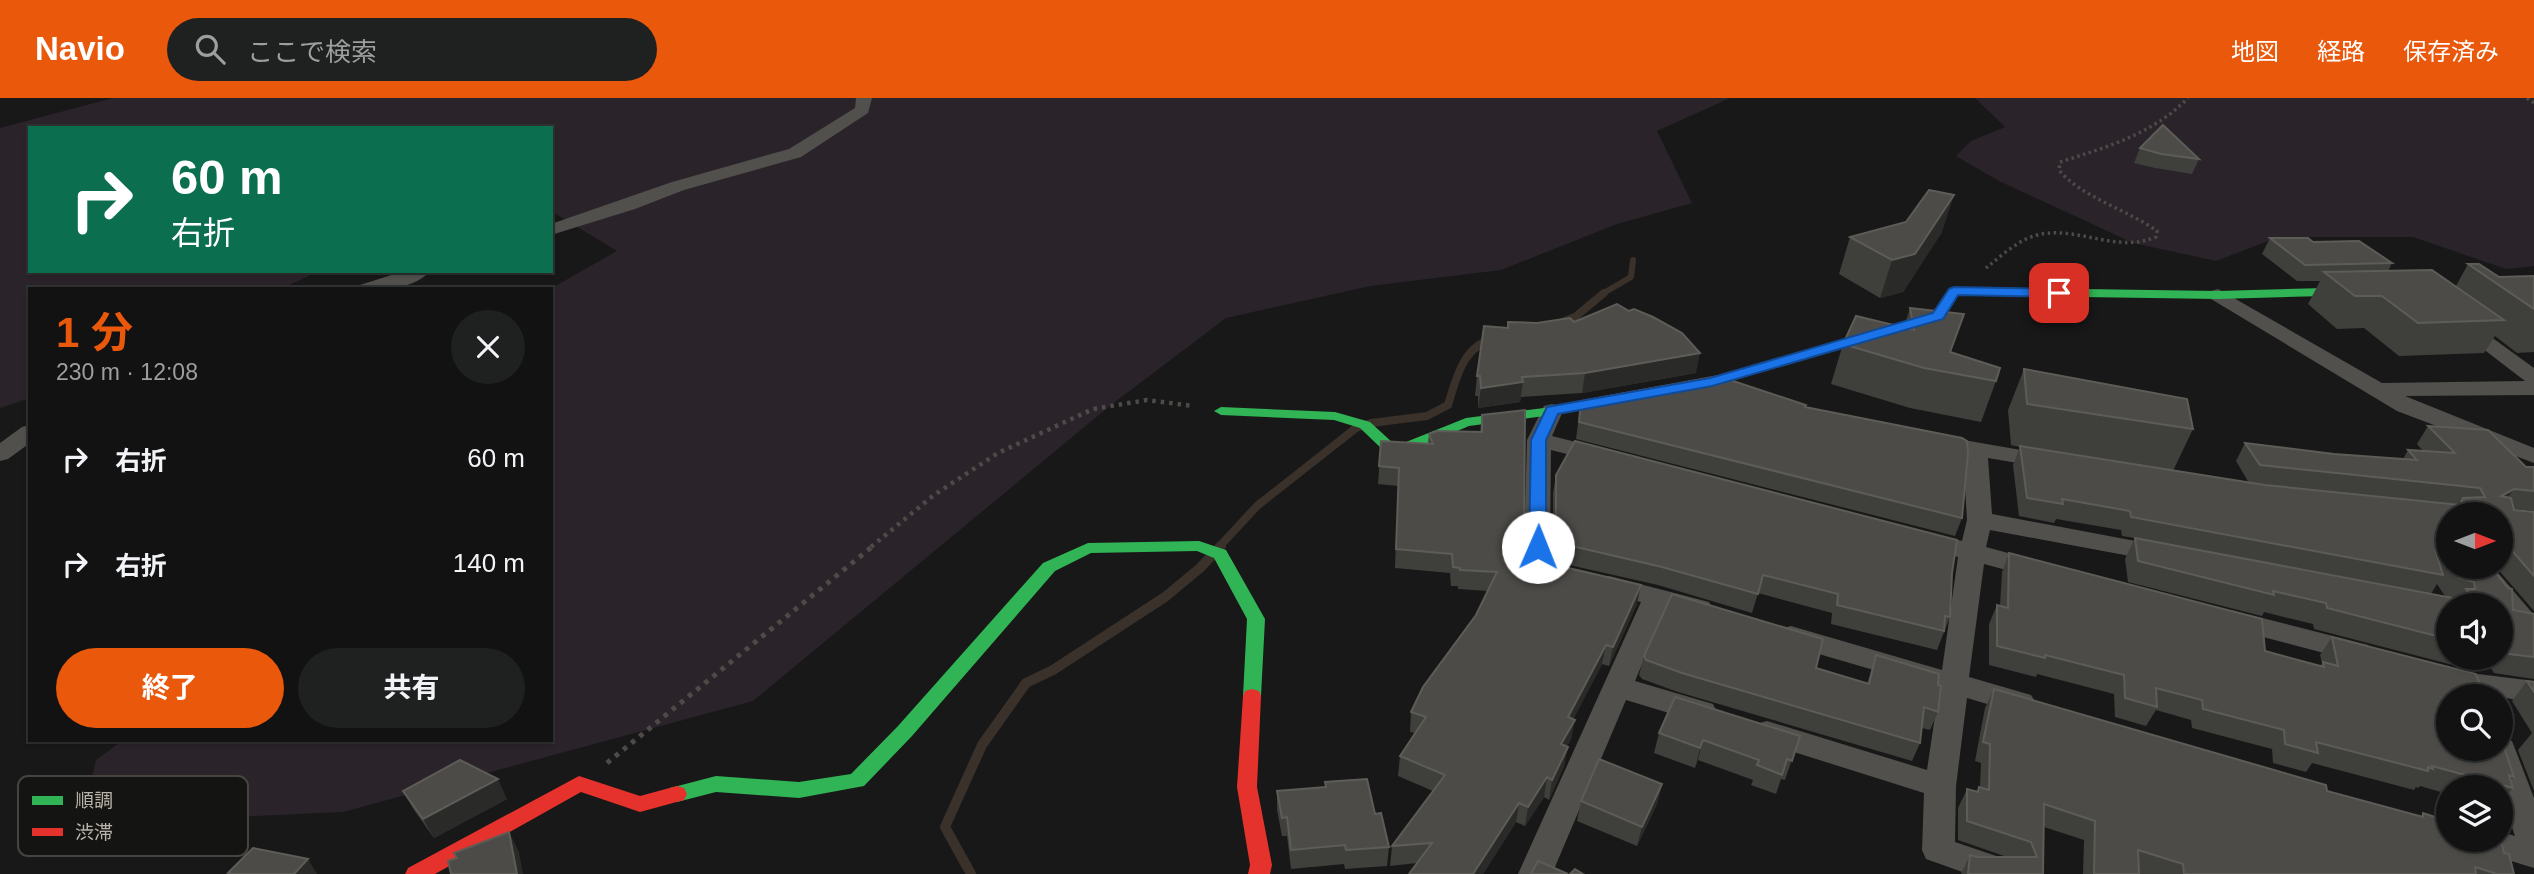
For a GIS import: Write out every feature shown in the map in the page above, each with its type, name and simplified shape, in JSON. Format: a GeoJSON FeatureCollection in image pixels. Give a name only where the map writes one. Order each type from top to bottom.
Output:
{"type":"FeatureCollection","features":[{"type":"Feature","properties":{"kind":"street"},"geometry":{"type":"LineString","coordinates":[[553,229],[678,186],[795,153],[862,110],[864,98]]}},
{"type":"Feature","properties":{"kind":"street"},"geometry":{"type":"LineString","coordinates":[[373,287],[414,273]]}},
{"type":"Feature","properties":{"kind":"street"},"geometry":{"type":"LineString","coordinates":[[1222,411],[1335,415],[1365,425],[1388,447],[1403,449],[1466,422],[1552,411],[1712,382],[1938,316],[1954,291],[2217,295],[2374,290]]}},
{"type":"Feature","properties":{"kind":"street"},"geometry":{"type":"LineString","coordinates":[[2217,295],[2405,406],[2534,456]]}},
{"type":"Feature","properties":{"kind":"street"},"geometry":{"type":"LineString","coordinates":[[2446,314],[2534,378]]}},
{"type":"Feature","properties":{"kind":"street"},"geometry":{"type":"LineString","coordinates":[[1712,382],[1750,395]]}},
{"type":"Feature","properties":{"kind":"street"},"geometry":{"type":"LineString","coordinates":[[2378,390],[2534,388]]}},
{"type":"Feature","properties":{"kind":"street"},"geometry":{"type":"LineString","coordinates":[[1552,411],[1539,440],[1538,547],[1554,573],[1657,597],[1721,616]]}},
{"type":"Feature","properties":{"kind":"street"},"geometry":{"type":"LineString","coordinates":[[0,454],[28,433]]}},
{"type":"Feature","properties":{"kind":"street"},"geometry":{"type":"LineString","coordinates":[[1908,437],[2068,464]]}},
{"type":"Feature","properties":{"kind":"street"},"geometry":{"type":"LineString","coordinates":[[1539,440],[1634,464]]}},
{"type":"Feature","properties":{"kind":"street"},"geometry":{"type":"LineString","coordinates":[[1975,449],[1980,520],[1972,552],[1940,786],[1938,850],[2008,874]]}},
{"type":"Feature","properties":{"kind":"street"},"geometry":{"type":"LineString","coordinates":[[1980,520],[2180,558]]}},
{"type":"Feature","properties":{"kind":"street"},"geometry":{"type":"LineString","coordinates":[[1905,535],[2065,577]]}},
{"type":"Feature","properties":{"kind":"street"},"geometry":{"type":"LineString","coordinates":[[416,874],[579,784],[640,804],[716,784],[799,790],[857,781],[905,731],[1049,567],[1088,548],[1199,546],[1220,554],[1256,619],[1247,787],[1261,866],[1259,874]]}},
{"type":"Feature","properties":{"kind":"street"},"geometry":{"type":"LineString","coordinates":[[2489,579],[2500,593]]}},
{"type":"Feature","properties":{"kind":"street"},"geometry":{"type":"LineString","coordinates":[[1535,874],[1657,597]]}},
{"type":"Feature","properties":{"kind":"street"},"geometry":{"type":"LineString","coordinates":[[2513,608],[2525,623],[2513,621]]}},
{"type":"Feature","properties":{"kind":"street"},"geometry":{"type":"LineString","coordinates":[[2212,615],[2385,659]]}},
{"type":"Feature","properties":{"kind":"street"},"geometry":{"type":"LineString","coordinates":[[1760,627],[2048,711]]}},
{"type":"Feature","properties":{"kind":"street"},"geometry":{"type":"LineString","coordinates":[[1616,686],[1940,786]]}},
{"type":"Feature","properties":{"kind":"street"},"geometry":{"type":"LineString","coordinates":[[2513,689],[2534,691]]}},
{"type":"Feature","properties":{"kind":"street"},"geometry":{"type":"LineString","coordinates":[[2505,761],[2534,843]]}},
{"type":"Feature","properties":{"kind":"street"},"geometry":{"type":"LineString","coordinates":[[2513,849],[2534,855]]}},
{"type":"Feature","properties":{"kind":"path"},"geometry":{"type":"LineString","coordinates":[[1954,291],[2027,239],[2039,234],[2059,233],[2133,243],[2149,241],[2156,237],[2157,231],[2143,221],[2068,181],[2059,170],[2060,162],[2138,135],[2179,108],[2188,98]]}},
{"type":"Feature","properties":{"kind":"path"},"geometry":{"type":"LineString","coordinates":[[2527,98],[2534,103]]}},
{"type":"Feature","properties":{"kind":"path"},"geometry":{"type":"LineString","coordinates":[[579,784],[693,695],[934,495],[998,453],[1093,409],[1124,402],[1175,402],[1222,411]]}},
{"type":"Feature","properties":{"kind":"shaded area"},"geometry":{"type":"Polygon","coordinates":[[[113,98],[1730,98],[1657,131],[1692,203],[1617,224],[1501,270],[1370,286],[1226,318],[1111,405],[753,701],[343,812],[248,816],[248,776],[92,776],[96,760],[120,742],[553,742],[553,287],[617,251],[553,212],[553,126],[28,126],[28,273],[315,273],[285,287],[28,287],[28,399],[0,408],[0,128],[113,98]]]}},
{"type":"Feature","properties":{"kind":"shaded area"},"geometry":{"type":"Polygon","coordinates":[[[1975,98],[2534,98],[2534,266],[2506,269],[2413,237],[2279,237],[2216,261],[2133,243],[1999,181],[1956,156],[1971,141],[2005,127],[1975,98]]]}},
{"type":"Feature","properties":{"kind":"building"},"geometry":{"type":"Polygon","coordinates":[[[2163,125],[2199,159],[2140,148],[2163,125]]]}},
{"type":"Feature","properties":{"kind":"building"},"geometry":{"type":"Polygon","coordinates":[[[1929,190],[1954,195],[1915,254],[1892,260],[1850,237],[1906,222],[1929,190]]]}},
{"type":"Feature","properties":{"kind":"building"},"geometry":{"type":"Polygon","coordinates":[[[2270,238],[2308,238],[2313,242],[2359,241],[2392,263],[2305,265],[2270,238]]]}},
{"type":"Feature","properties":{"kind":"building"},"geometry":{"type":"Polygon","coordinates":[[[2468,264],[2479,264],[2499,277],[2534,276],[2534,309],[2468,264]]]}},
{"type":"Feature","properties":{"kind":"building"},"geometry":{"type":"Polygon","coordinates":[[[2432,270],[2504,320],[2418,323],[2382,296],[2355,296],[2324,272],[2432,270]]]}},
{"type":"Feature","properties":{"kind":"building"},"geometry":{"type":"Polygon","coordinates":[[[1617,304],[1629,311],[1634,309],[1653,317],[1682,333],[1700,353],[1585,373],[1522,377],[1523,382],[1481,388],[1480,376],[1477,376],[1484,326],[1508,328],[1508,322],[1537,323],[1570,318],[1574,322],[1617,304]]]}},
{"type":"Feature","properties":{"kind":"building"},"geometry":{"type":"Polygon","coordinates":[[[1910,308],[1964,314],[1950,352],[2000,368],[1996,381],[1924,368],[1843,344],[1856,316],[1914,330],[1910,308]]]}},
{"type":"Feature","properties":{"kind":"building"},"geometry":{"type":"Polygon","coordinates":[[[2024,369],[2187,399],[2193,429],[2027,404],[2024,369]]]}},
{"type":"Feature","properties":{"kind":"building"},"geometry":{"type":"Polygon","coordinates":[[[1718,376],[1806,405],[1805,407],[1962,438],[1967,441],[1968,453],[1962,518],[1579,422],[1581,401],[1718,376]]]}},
{"type":"Feature","properties":{"kind":"building"},"geometry":{"type":"Polygon","coordinates":[[[1525,410],[1524,530],[1547,563],[1641,585],[1613,647],[1606,645],[1568,717],[1575,720],[1561,744],[1568,747],[1552,780],[1547,777],[1528,807],[1519,803],[1473,874],[1409,874],[1432,843],[1392,846],[1445,775],[1400,756],[1426,717],[1411,712],[1423,687],[1476,615],[1497,572],[1460,570],[1453,567],[1452,554],[1396,549],[1399,468],[1379,466],[1381,441],[1433,444],[1429,434],[1437,431],[1482,432],[1482,415],[1525,410]]]}},
{"type":"Feature","properties":{"kind":"building"},"geometry":{"type":"Polygon","coordinates":[[[2428,426],[2488,430],[2526,467],[2534,467],[2534,491],[2514,489],[2501,496],[2511,498],[2512,502],[2461,502],[2463,498],[2485,497],[2480,488],[2260,465],[2245,443],[2334,454],[2417,460],[2408,450],[2455,453],[2428,426]]]}},
{"type":"Feature","properties":{"kind":"building"},"geometry":{"type":"Polygon","coordinates":[[[1575,441],[1957,540],[1950,617],[1945,616],[1944,631],[1837,605],[1838,594],[1763,575],[1758,594],[1662,567],[1568,545],[1556,528],[1556,475],[1575,441]]]}},
{"type":"Feature","properties":{"kind":"building"},"geometry":{"type":"Polygon","coordinates":[[[2020,446],[2265,485],[2436,503],[2436,574],[2131,517],[2130,511],[2062,499],[2063,504],[2027,498],[2020,446]]]}},
{"type":"Feature","properties":{"kind":"building"},"geometry":{"type":"Polygon","coordinates":[[[2513,506],[2514,510],[2534,512],[2534,576],[2513,552],[2513,506]]]}},
{"type":"Feature","properties":{"kind":"building"},"geometry":{"type":"Polygon","coordinates":[[[2135,538],[2436,595],[2436,636],[2327,608],[2326,603],[2273,591],[2274,595],[2138,561],[2135,538]]]}},
{"type":"Feature","properties":{"kind":"building"},"geometry":{"type":"Polygon","coordinates":[[[2009,553],[2262,619],[2265,651],[2324,667],[2323,662],[2338,666],[2332,637],[2436,664],[2436,670],[2460,670],[2476,674],[2480,684],[2436,684],[2436,761],[2509,761],[2514,777],[2465,775],[2432,766],[2433,769],[2428,767],[2428,771],[2316,742],[2318,753],[2285,744],[2284,730],[2203,709],[2202,700],[2156,688],[2157,707],[2125,698],[2124,675],[1997,646],[1997,605],[2008,608],[2009,553]]]}},
{"type":"Feature","properties":{"kind":"building"},"geometry":{"type":"Polygon","coordinates":[[[2463,579],[2501,579],[2512,589],[2512,593],[2469,593],[2466,589],[2475,589],[2474,582],[2463,579]]]}},
{"type":"Feature","properties":{"kind":"building"},"geometry":{"type":"Polygon","coordinates":[[[1672,594],[1823,639],[1816,668],[1869,684],[1876,655],[1939,674],[1938,685],[1941,686],[1938,712],[1924,707],[1920,743],[1646,660],[1644,656],[1672,594]]]}},
{"type":"Feature","properties":{"kind":"building"},"geometry":{"type":"Polygon","coordinates":[[[2513,610],[2534,614],[2534,657],[2513,654],[2513,610]]]}},
{"type":"Feature","properties":{"kind":"building"},"geometry":{"type":"Polygon","coordinates":[[[2527,681],[2534,682],[2534,692],[2527,681]]]}},
{"type":"Feature","properties":{"kind":"building"},"geometry":{"type":"Polygon","coordinates":[[[1994,689],[2326,785],[2327,791],[2423,817],[2423,813],[2436,817],[2436,852],[2504,852],[2509,854],[2514,874],[2497,874],[2475,867],[2476,874],[2184,874],[2183,864],[2138,850],[2139,874],[2094,874],[2095,821],[2044,804],[2043,874],[1968,874],[1970,855],[2037,857],[2031,842],[1967,821],[1967,789],[1978,792],[1979,787],[1989,790],[1990,744],[1983,742],[1994,689]]]}},
{"type":"Feature","properties":{"kind":"building"},"geometry":{"type":"Polygon","coordinates":[[[1675,697],[1800,736],[1792,761],[1787,759],[1782,775],[1757,765],[1759,760],[1703,740],[1700,748],[1659,733],[1675,697]]]}},
{"type":"Feature","properties":{"kind":"building"},"geometry":{"type":"Polygon","coordinates":[[[1599,759],[1662,784],[1642,827],[1581,801],[1599,759]]]}},
{"type":"Feature","properties":{"kind":"building"},"geometry":{"type":"Polygon","coordinates":[[[460,760],[498,779],[423,819],[403,791],[460,760]]]}},
{"type":"Feature","properties":{"kind":"building"},"geometry":{"type":"Polygon","coordinates":[[[1367,779],[1375,814],[1381,813],[1389,847],[1346,850],[1345,845],[1291,850],[1287,817],[1282,818],[1277,791],[1326,787],[1325,782],[1367,779]]]}},
{"type":"Feature","properties":{"kind":"building"},"geometry":{"type":"Polygon","coordinates":[[[509,832],[517,874],[451,874],[448,861],[457,858],[454,853],[509,832]]]}},
{"type":"Feature","properties":{"kind":"building"},"geometry":{"type":"Polygon","coordinates":[[[253,848],[308,859],[294,874],[228,873],[248,856],[253,848]]]}},
{"type":"Feature","properties":{"kind":"building"},"geometry":{"type":"Polygon","coordinates":[[[1538,861],[1568,874],[1531,874],[1538,861]]]}},
{"type":"Feature","properties":{"kind":"building"},"geometry":{"type":"Polygon","coordinates":[[[1575,869],[1583,874],[1570,874],[1575,869]]]}},
{"type":"Feature","properties":{"kind":"waterway"},"geometry":{"type":"LineString","coordinates":[[1602,294],[1631,277],[1633,260]]}},
{"type":"Feature","properties":{"kind":"waterway"},"geometry":{"type":"LineString","coordinates":[[1562,322],[1575,317],[1604,293]]}},
{"type":"Feature","properties":{"kind":"waterway"},"geometry":{"type":"LineString","coordinates":[[1219,547],[1257,506],[1356,428],[1371,423],[1427,416],[1448,405],[1462,365],[1468,356],[1474,349],[1493,339]]}},
{"type":"Feature","properties":{"kind":"waterway"},"geometry":{"type":"LineString","coordinates":[[971,874],[945,827],[982,745],[1026,683],[1053,670],[1165,597],[1200,568],[1221,546]]}},
{"type":"Feature","properties":{"kind":"traffic: fast"},"geometry":{"type":"LineString","coordinates":[[1679,387],[1712,382],[1938,316],[1954,291],[2218,295],[2362,291]]}},
{"type":"Feature","properties":{"kind":"traffic: fast"},"geometry":{"type":"LineString","coordinates":[[1221,411],[1335,416],[1365,425],[1388,447],[1403,449],[1466,422],[1552,411],[1627,396]]}},
{"type":"Feature","properties":{"kind":"traffic: fast"},"geometry":{"type":"LineString","coordinates":[[677,794],[716,784],[799,790],[857,781],[905,731],[1049,567],[1088,548],[1199,546],[1220,554],[1256,619],[1252,696]]}},
{"type":"Feature","properties":{"kind":"traffic: jam"},"geometry":{"type":"LineString","coordinates":[[1252,696],[1247,787],[1261,865],[1259,874]]}},
{"type":"Feature","properties":{"kind":"traffic: jam"},"geometry":{"type":"LineString","coordinates":[[416,874],[579,784],[640,804],[677,794]]}},
{"type":"Feature","properties":{"kind":"route"},"geometry":{"type":"LineString","coordinates":[[1538,547],[1539,440],[1552,411],[1712,382],[1938,316],[1954,291],[2059,293]]}}]}
